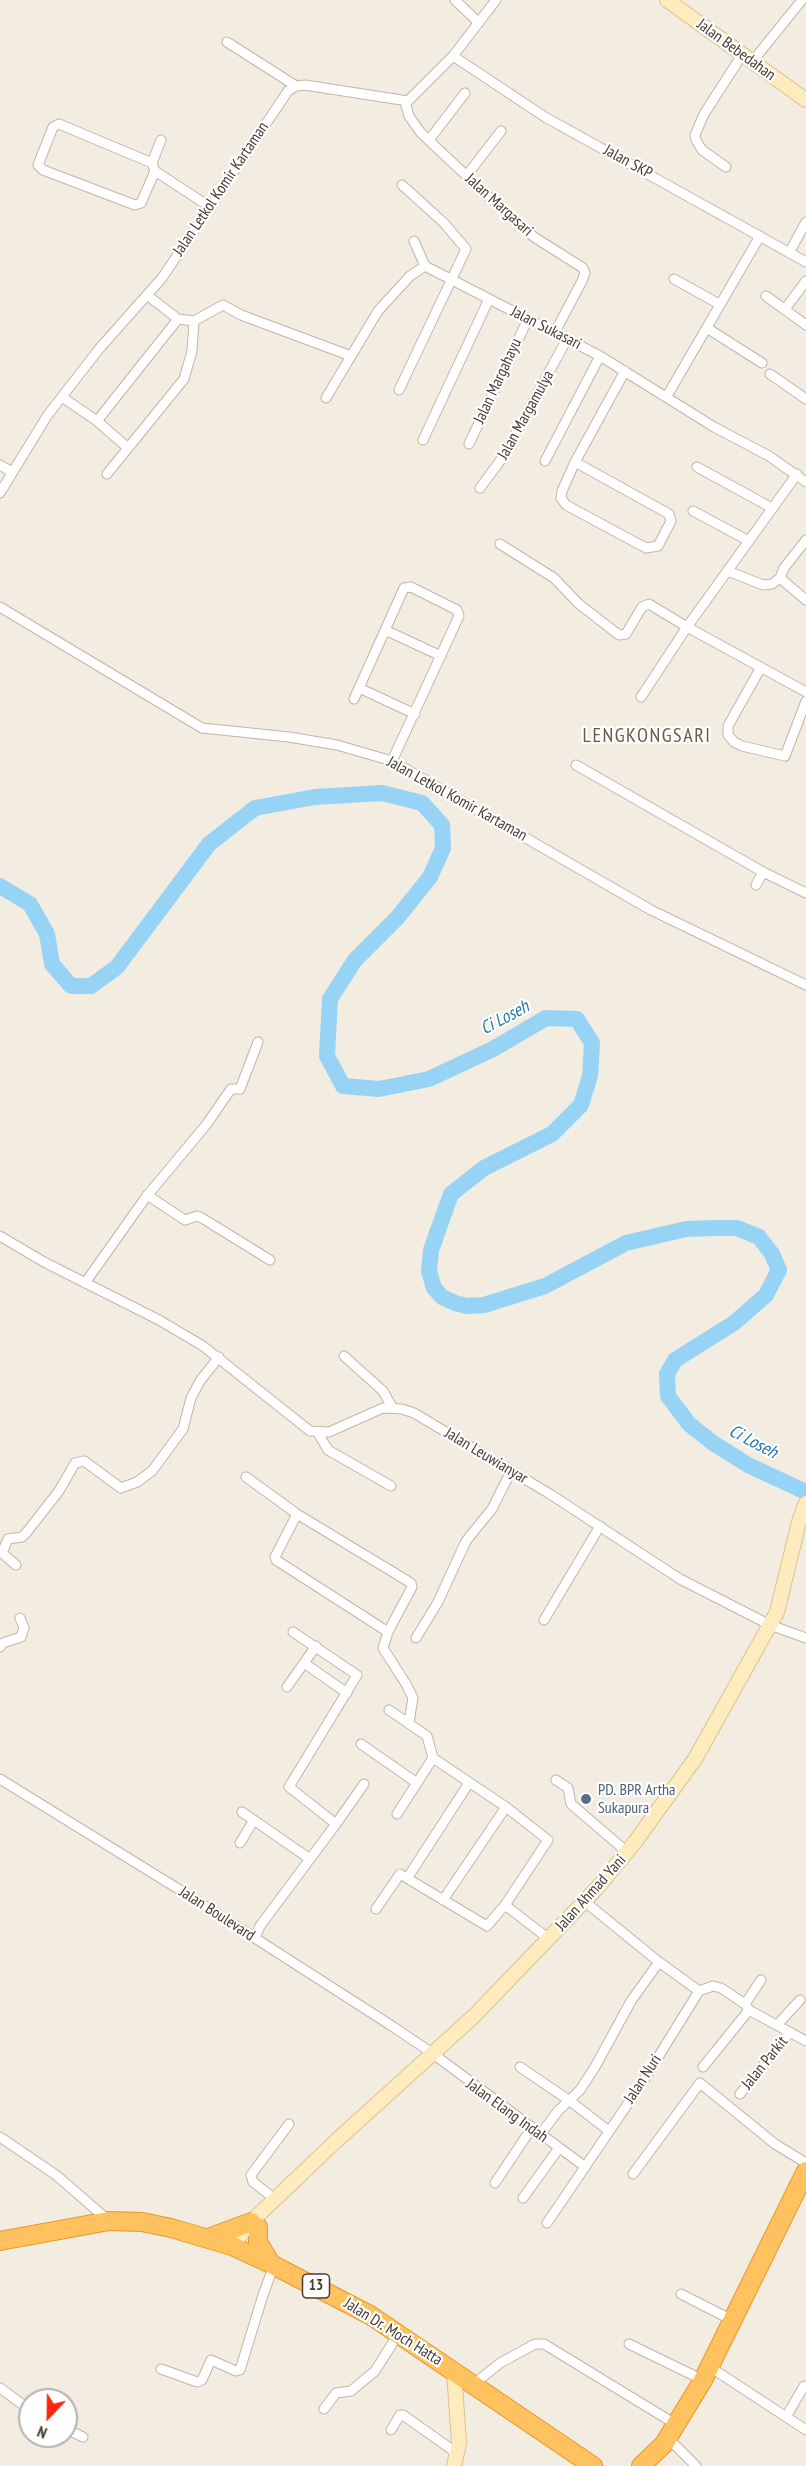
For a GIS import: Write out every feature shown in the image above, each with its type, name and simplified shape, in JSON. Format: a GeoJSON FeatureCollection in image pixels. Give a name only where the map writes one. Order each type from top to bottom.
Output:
{"type":"FeatureCollection","features":[{"type":"Feature","properties":{"kind":"highway"},"geometry":{"type":"LineString","coordinates":[[642,2466],[657,2452],[672,2431],[706,2374],[806,2171]]}},
{"type":"Feature","properties":{"kind":"highway","name":"Jalan Dr. Moch Hatta"},"geometry":{"type":"LineString","coordinates":[[0,2241],[109,2221],[142,2222],[208,2238],[239,2249],[273,2264],[370,2315],[593,2466]]}},
{"type":"Feature","properties":{"kind":"highway"},"geometry":{"type":"LineString","coordinates":[[208,2238],[254,2225],[258,2242],[273,2264]]}},
{"type":"Feature","properties":{"kind":"street"},"geometry":{"type":"LineString","coordinates":[[455,0],[479,23]]}},
{"type":"Feature","properties":{"kind":"street"},"geometry":{"type":"LineString","coordinates":[[227,42],[296,86],[313,86],[405,102],[419,92],[453,56],[496,0]]}},
{"type":"Feature","properties":{"kind":"street","name":"Jalan Bebedahan"},"geometry":{"type":"LineString","coordinates":[[667,0],[806,100]]}},
{"type":"Feature","properties":{"kind":"street"},"geometry":{"type":"LineString","coordinates":[[726,167],[702,150],[695,135],[704,114],[747,59],[802,0]]}},
{"type":"Feature","properties":{"kind":"street","name":"Jalan SKP"},"geometry":{"type":"LineString","coordinates":[[453,56],[545,117],[806,262]]}},
{"type":"Feature","properties":{"kind":"street","name":"Jalan Letkol Komir Kartaman"},"geometry":{"type":"LineString","coordinates":[[0,493],[62,398],[99,349],[147,295],[174,260],[283,98],[296,86]]}},
{"type":"Feature","properties":{"kind":"street"},"geometry":{"type":"LineString","coordinates":[[429,140],[465,93]]}},
{"type":"Feature","properties":{"kind":"street","name":"Jalan Margasari"},"geometry":{"type":"LineString","coordinates":[[405,102],[415,125],[525,231],[583,268],[585,273],[582,281],[555,332]]}},
{"type":"Feature","properties":{"kind":"street"},"geometry":{"type":"LineString","coordinates":[[161,140],[154,167],[142,200],[135,206],[43,170],[38,165],[53,127],[58,124],[154,167],[210,207]]}},
{"type":"Feature","properties":{"kind":"street"},"geometry":{"type":"LineString","coordinates":[[467,175],[501,131]]}},
{"type":"Feature","properties":{"kind":"street"},"geometry":{"type":"LineString","coordinates":[[399,390],[466,252],[465,246],[444,223],[402,185]]}},
{"type":"Feature","properties":{"kind":"street"},"geometry":{"type":"LineString","coordinates":[[789,253],[806,222]]}},
{"type":"Feature","properties":{"kind":"street"},"geometry":{"type":"LineString","coordinates":[[667,396],[760,236]]}},
{"type":"Feature","properties":{"kind":"street"},"geometry":{"type":"LineString","coordinates":[[326,398],[388,298],[410,276],[425,266],[414,241]]}},
{"type":"Feature","properties":{"kind":"street","name":"Jalan Sukasari"},"geometry":{"type":"LineString","coordinates":[[425,266],[450,281],[600,356],[714,427],[797,474],[806,482]]}},
{"type":"Feature","properties":{"kind":"street"},"geometry":{"type":"LineString","coordinates":[[674,279],[720,304]]}},
{"type":"Feature","properties":{"kind":"street"},"geometry":{"type":"LineString","coordinates":[[785,309],[806,281]]}},
{"type":"Feature","properties":{"kind":"street"},"geometry":{"type":"LineString","coordinates":[[147,295],[178,319],[194,321],[223,305],[241,315],[351,356]]}},
{"type":"Feature","properties":{"kind":"street"},"geometry":{"type":"LineString","coordinates":[[766,296],[806,325]]}},
{"type":"Feature","properties":{"kind":"street"},"geometry":{"type":"LineString","coordinates":[[423,440],[489,299]]}},
{"type":"Feature","properties":{"kind":"street"},"geometry":{"type":"LineString","coordinates":[[97,422],[178,319]]}},
{"type":"Feature","properties":{"kind":"street","name":"Jalan Margahayu"},"geometry":{"type":"LineString","coordinates":[[469,444],[528,319]]}},
{"type":"Feature","properties":{"kind":"street"},"geometry":{"type":"LineString","coordinates":[[106,474],[184,379],[192,351],[194,321]]}},
{"type":"Feature","properties":{"kind":"street"},"geometry":{"type":"LineString","coordinates":[[707,328],[762,363]]}},
{"type":"Feature","properties":{"kind":"street","name":"Jalan Margamulya"},"geometry":{"type":"LineString","coordinates":[[480,488],[503,457],[567,339]]}},
{"type":"Feature","properties":{"kind":"street"},"geometry":{"type":"LineString","coordinates":[[544,461],[600,356]]}},
{"type":"Feature","properties":{"kind":"street"},"geometry":{"type":"LineString","coordinates":[[575,462],[669,514],[671,521],[658,546],[646,548],[564,504],[561,498],[575,462],[625,371]]}},
{"type":"Feature","properties":{"kind":"street"},"geometry":{"type":"LineString","coordinates":[[770,374],[806,399]]}},
{"type":"Feature","properties":{"kind":"street"},"geometry":{"type":"LineString","coordinates":[[62,398],[97,422],[128,448]]}},
{"type":"Feature","properties":{"kind":"street"},"geometry":{"type":"LineString","coordinates":[[0,465],[12,472]]}},
{"type":"Feature","properties":{"kind":"street"},"geometry":{"type":"LineString","coordinates":[[698,467],[772,508]]}},
{"type":"Feature","properties":{"kind":"street"},"geometry":{"type":"LineString","coordinates":[[641,697],[687,627],[797,474]]}},
{"type":"Feature","properties":{"kind":"street"},"geometry":{"type":"LineString","coordinates":[[693,511],[749,542]]}},
{"type":"Feature","properties":{"kind":"street"},"geometry":{"type":"LineString","coordinates":[[728,571],[763,585],[772,584],[780,578],[784,568],[806,540]]}},
{"type":"Feature","properties":{"kind":"street"},"geometry":{"type":"LineString","coordinates":[[500,544],[554,578],[579,604],[619,635],[626,634],[642,608],[648,604],[760,669],[806,692]]}},
{"type":"Feature","properties":{"kind":"street"},"geometry":{"type":"LineString","coordinates":[[780,578],[806,600]]}},
{"type":"Feature","properties":{"kind":"street"},"geometry":{"type":"LineString","coordinates":[[354,699],[402,590],[411,587],[458,611],[459,616],[392,761]]}},
{"type":"Feature","properties":{"kind":"street","name":"Jalan Letkol Komir Kartaman"},"geometry":{"type":"LineString","coordinates":[[0,607],[202,728],[289,737],[337,745],[392,761],[651,910],[806,985]]}},
{"type":"Feature","properties":{"kind":"street"},"geometry":{"type":"LineString","coordinates":[[385,630],[441,656]]}},
{"type":"Feature","properties":{"kind":"street"},"geometry":{"type":"LineString","coordinates":[[760,669],[728,726],[728,735],[734,742],[785,756],[806,701]]}},
{"type":"Feature","properties":{"kind":"street"},"geometry":{"type":"LineString","coordinates":[[359,688],[415,714]]}},
{"type":"Feature","properties":{"kind":"street"},"geometry":{"type":"LineString","coordinates":[[576,765],[762,872],[806,892]]}},
{"type":"Feature","properties":{"kind":"street"},"geometry":{"type":"LineString","coordinates":[[756,885],[762,872]]}},
{"type":"Feature","properties":{"kind":"street"},"geometry":{"type":"LineString","coordinates":[[85,1283],[147,1196],[206,1125],[231,1089],[240,1089],[258,1042]]}},
{"type":"Feature","properties":{"kind":"street"},"geometry":{"type":"LineString","coordinates":[[147,1196],[185,1220],[196,1216],[202,1218],[270,1260]]}},
{"type":"Feature","properties":{"kind":"street"},"geometry":{"type":"LineString","coordinates":[[0,1236],[85,1283],[159,1320],[203,1347],[219,1357],[303,1426],[318,1433],[336,1430],[383,1408],[392,1407],[383,1391],[344,1356]]}},
{"type":"Feature","properties":{"kind":"street"},"geometry":{"type":"LineString","coordinates":[[16,1565],[2,1553],[8,1539],[22,1537],[26,1533],[59,1491],[75,1463],[84,1461],[121,1488],[137,1482],[152,1471],[183,1429],[191,1398],[200,1381],[219,1357]]}},
{"type":"Feature","properties":{"kind":"street","name":"Jalan Leuwianyar"},"geometry":{"type":"LineString","coordinates":[[392,1407],[414,1413],[600,1526],[681,1579],[770,1625],[806,1638]]}},
{"type":"Feature","properties":{"kind":"street"},"geometry":{"type":"LineString","coordinates":[[318,1433],[328,1450],[391,1486]]}},
{"type":"Feature","properties":{"kind":"street"},"geometry":{"type":"LineString","coordinates":[[416,1638],[438,1602],[466,1541],[492,1509],[511,1471]]}},
{"type":"Feature","properties":{"kind":"street"},"geometry":{"type":"LineString","coordinates":[[246,1477],[297,1514],[411,1583],[412,1587],[388,1632],[383,1649],[413,1698],[409,1722]]}},
{"type":"Feature","properties":{"kind":"street","name":"Jalan Ahmad Yani"},"geometry":{"type":"LineString","coordinates":[[239,2249],[270,2203],[474,2016],[585,1901],[627,1852],[695,1759],[770,1625],[779,1606],[805,1505]]}},
{"type":"Feature","properties":{"kind":"street"},"geometry":{"type":"LineString","coordinates":[[297,1514],[275,1557],[276,1560],[388,1632]]}},
{"type":"Feature","properties":{"kind":"street"},"geometry":{"type":"LineString","coordinates":[[544,1620],[600,1526]]}},
{"type":"Feature","properties":{"kind":"street"},"geometry":{"type":"LineString","coordinates":[[0,1647],[3,1643],[21,1637],[24,1628],[20,1618]]}},
{"type":"Feature","properties":{"kind":"street"},"geometry":{"type":"LineString","coordinates":[[293,1632],[357,1673],[357,1677],[289,1787],[336,1824]]}},
{"type":"Feature","properties":{"kind":"street"},"geometry":{"type":"LineString","coordinates":[[287,1687],[316,1646]]}},
{"type":"Feature","properties":{"kind":"street"},"geometry":{"type":"LineString","coordinates":[[304,1663],[347,1693]]}},
{"type":"Feature","properties":{"kind":"street"},"geometry":{"type":"LineString","coordinates":[[376,1909],[399,1874],[408,1877],[486,1927],[505,1905],[548,1840],[506,1807],[433,1758],[427,1736],[389,1710]]}},
{"type":"Feature","properties":{"kind":"street"},"geometry":{"type":"LineString","coordinates":[[361,1744],[417,1783]]}},
{"type":"Feature","properties":{"kind":"street"},"geometry":{"type":"LineString","coordinates":[[397,1814],[433,1758]]}},
{"type":"Feature","properties":{"kind":"street","name":"Jalan Boulevard"},"geometry":{"type":"LineString","coordinates":[[0,1779],[255,1938],[432,2053]]}},
{"type":"Feature","properties":{"kind":"street"},"geometry":{"type":"LineString","coordinates":[[556,1780],[568,1788],[571,1804],[627,1852]]}},
{"type":"Feature","properties":{"kind":"street"},"geometry":{"type":"LineString","coordinates":[[408,1877],[469,1783]]}},
{"type":"Feature","properties":{"kind":"street"},"geometry":{"type":"LineString","coordinates":[[255,1938],[260,1926],[364,1784]]}},
{"type":"Feature","properties":{"kind":"street"},"geometry":{"type":"LineString","coordinates":[[443,1900],[506,1807]]}},
{"type":"Feature","properties":{"kind":"street"},"geometry":{"type":"LineString","coordinates":[[242,1812],[310,1859]]}},
{"type":"Feature","properties":{"kind":"street"},"geometry":{"type":"LineString","coordinates":[[240,1843],[254,1820]]}},
{"type":"Feature","properties":{"kind":"street"},"geometry":{"type":"LineString","coordinates":[[585,1901],[659,1962],[699,1991],[717,1986],[747,2007],[806,2041]]}},
{"type":"Feature","properties":{"kind":"street"},"geometry":{"type":"LineString","coordinates":[[505,1905],[549,1939]]}},
{"type":"Feature","properties":{"kind":"street"},"geometry":{"type":"LineString","coordinates":[[540,2135],[558,2111],[570,2101],[595,2067],[631,2001],[659,1962]]}},
{"type":"Feature","properties":{"kind":"street"},"geometry":{"type":"LineString","coordinates":[[703,2067],[747,2007],[760,1980]]}},
{"type":"Feature","properties":{"kind":"street","name":"Jalan Nuri"},"geometry":{"type":"LineString","coordinates":[[547,2223],[644,2079],[699,1991]]}},
{"type":"Feature","properties":{"kind":"street"},"geometry":{"type":"LineString","coordinates":[[777,2025],[800,2000]]}},
{"type":"Feature","properties":{"kind":"street","name":"Jalan Parkit"},"geometry":{"type":"LineString","coordinates":[[740,2094],[790,2032]]}},
{"type":"Feature","properties":{"kind":"street","name":"Jalan Elang Indah"},"geometry":{"type":"LineString","coordinates":[[432,2053],[531,2129],[584,2166]]}},
{"type":"Feature","properties":{"kind":"street"},"geometry":{"type":"LineString","coordinates":[[520,2067],[609,2131]]}},
{"type":"Feature","properties":{"kind":"street"},"geometry":{"type":"LineString","coordinates":[[633,2174],[700,2083],[775,2144],[806,2163]]}},
{"type":"Feature","properties":{"kind":"street"},"geometry":{"type":"LineString","coordinates":[[270,2203],[253,2182],[251,2175],[289,2124]]}},
{"type":"Feature","properties":{"kind":"street"},"geometry":{"type":"LineString","coordinates":[[495,2183],[531,2129]]}},
{"type":"Feature","properties":{"kind":"street"},"geometry":{"type":"LineString","coordinates":[[0,2137],[56,2175],[109,2221]]}},
{"type":"Feature","properties":{"kind":"street"},"geometry":{"type":"LineString","coordinates":[[523,2198],[559,2148]]}},
{"type":"Feature","properties":{"kind":"street"},"geometry":{"type":"LineString","coordinates":[[161,2369],[196,2382],[201,2380],[211,2360],[236,2371],[240,2370],[273,2264]]}},
{"type":"Feature","properties":{"kind":"street"},"geometry":{"type":"LineString","coordinates":[[681,2294],[732,2320]]}},
{"type":"Feature","properties":{"kind":"street"},"geometry":{"type":"LineString","coordinates":[[324,2409],[336,2393],[351,2391],[375,2371],[399,2333]]}},
{"type":"Feature","properties":{"kind":"street"},"geometry":{"type":"LineString","coordinates":[[474,2384],[500,2363],[534,2344],[544,2344],[672,2431],[696,2466]]}},
{"type":"Feature","properties":{"kind":"street"},"geometry":{"type":"LineString","coordinates":[[629,2344],[706,2374],[806,2430]]}},
{"type":"Feature","properties":{"kind":"street"},"geometry":{"type":"LineString","coordinates":[[454,2371],[456,2460]]}},
{"type":"Feature","properties":{"kind":"street"},"geometry":{"type":"LineString","coordinates":[[786,2417],[804,2386]]}},
{"type":"Feature","properties":{"kind":"street"},"geometry":{"type":"LineString","coordinates":[[0,2388],[18,2401]]}},
{"type":"Feature","properties":{"kind":"street"},"geometry":{"type":"LineString","coordinates":[[391,2430],[400,2415],[403,2415],[456,2460]]}},
{"type":"Feature","properties":{"kind":"street"},"geometry":{"type":"LineString","coordinates":[[78,2435],[83,2437]]}},
{"type":"Feature","properties":{"kind":"waterway","name":"Ci Loseh"},"geometry":{"type":"LineString","coordinates":[[0,886],[30,904],[47,934],[52,964],[71,986],[91,986],[117,967],[209,844],[255,808],[315,797],[382,793],[422,803],[442,825],[443,848],[430,877],[398,917],[355,960],[330,999],[327,1056],[343,1086],[379,1089],[429,1079],[493,1049],[546,1018],[577,1019],[592,1043],[590,1076],[581,1105],[552,1134],[484,1168],[451,1194],[431,1250],[429,1271],[434,1288],[442,1297],[455,1303],[467,1306],[484,1305],[545,1286],[626,1243],[686,1229],[737,1228],[759,1237],[772,1254],[779,1270],[766,1295],[734,1323],[675,1360],[667,1374],[668,1396],[689,1424],[713,1443],[748,1465],[806,1492]]}},
{"type":"Feature","properties":{"kind":"place","name":"PD. BPR Artha Sukapura"},"geometry":{"type":"Point","coordinates":[586,1799]}},
{"type":"Feature","properties":{"kind":"district","name":"LENGKONGSARI"},"geometry":{"type":"Point","coordinates":[647,736]}}]}
